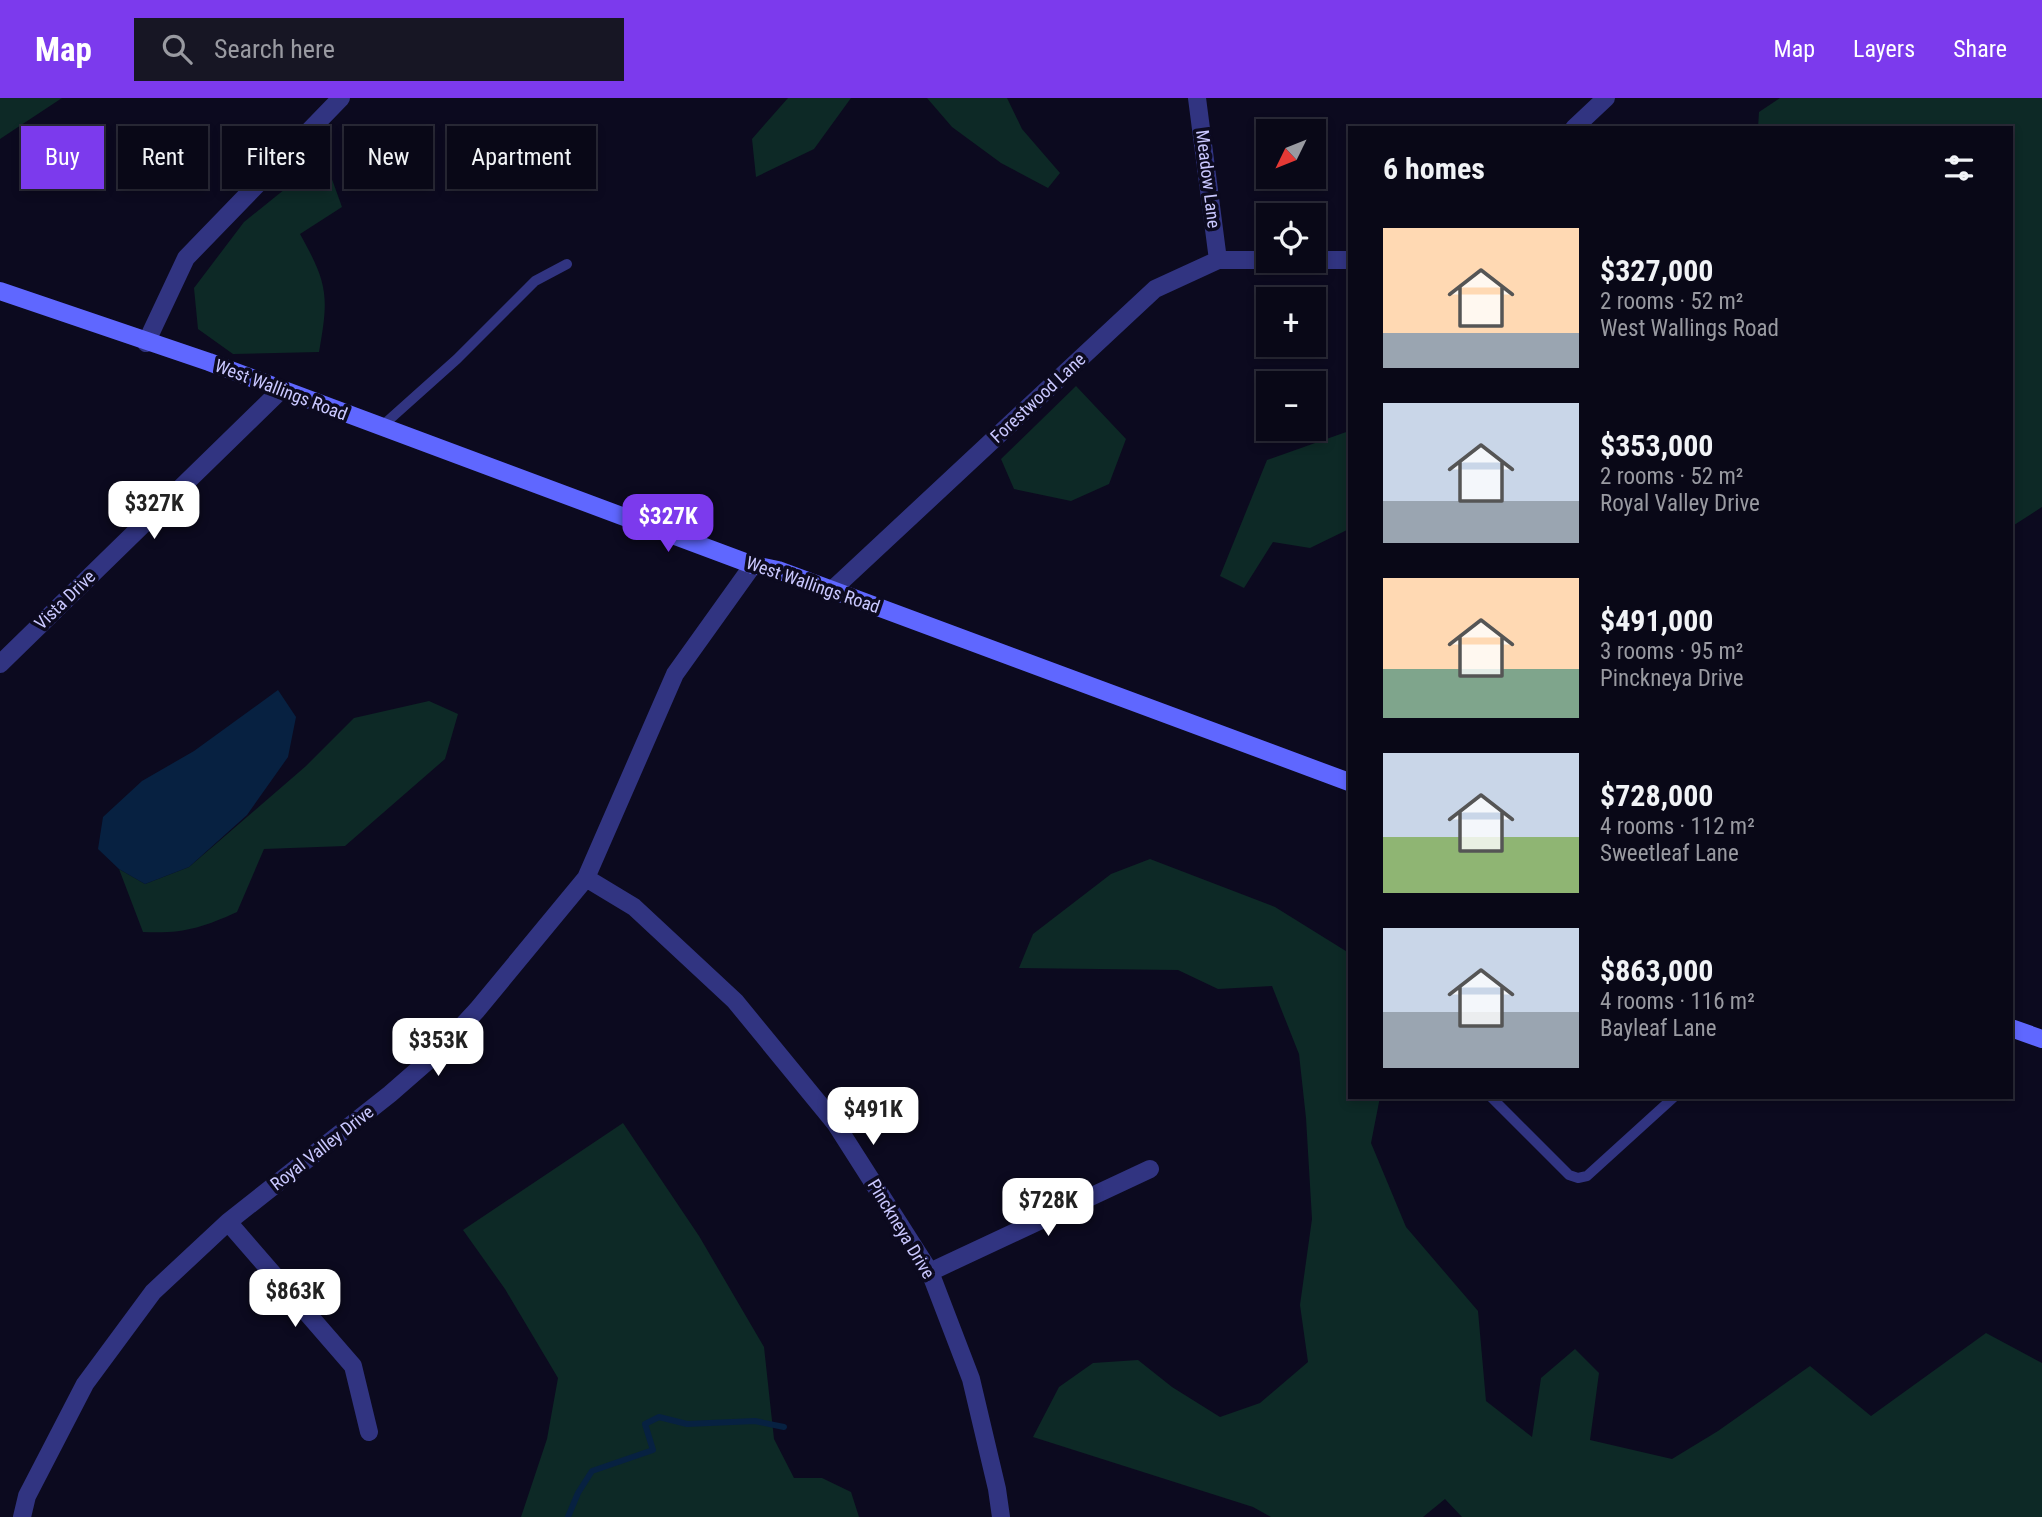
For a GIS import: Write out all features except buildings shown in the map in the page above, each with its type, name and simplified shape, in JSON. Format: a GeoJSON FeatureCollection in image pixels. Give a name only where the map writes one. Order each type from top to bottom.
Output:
{"type":"FeatureCollection","features":[{"type":"Feature","properties":{"kind":"street"},"geometry":{"type":"LineString","coordinates":[[146,343],[186,258],[341,98]]}},
{"type":"Feature","properties":{"kind":"street","name":"Meadow Lane"},"geometry":{"type":"LineString","coordinates":[[1197,98],[1218,260]]}},
{"type":"Feature","properties":{"kind":"street"},"geometry":{"type":"LineString","coordinates":[[1576,126],[1606,98]]}},
{"type":"Feature","properties":{"kind":"street","name":"Forestwood Lane"},"geometry":{"type":"LineString","coordinates":[[832,590],[1155,289],[1218,260],[1256,260]]}},
{"type":"Feature","properties":{"kind":"street"},"geometry":{"type":"LineString","coordinates":[[1326,260],[1348,260]]}},
{"type":"Feature","properties":{"kind":"street","name":"West Wallings Road"},"geometry":{"type":"LineString","coordinates":[[0,291],[146,343],[209,362],[753,565],[778,570],[1348,782]]}},
{"type":"Feature","properties":{"kind":"street","name":"Vista Drive"},"geometry":{"type":"LineString","coordinates":[[0,664],[281,390]]}},
{"type":"Feature","properties":{"kind":"street","name":"Royal Valley Drive"},"geometry":{"type":"LineString","coordinates":[[22,1517],[27,1496],[85,1384],[153,1292],[228,1222],[437,1054],[486,1000],[586,878],[675,674],[753,565]]}},
{"type":"Feature","properties":{"kind":"street","name":"Pinckneya Drive"},"geometry":{"type":"LineString","coordinates":[[586,878],[634,907],[735,1001],[835,1123],[930,1272],[971,1379],[1001,1517]]}},
{"type":"Feature","properties":{"kind":"street"},"geometry":{"type":"LineString","coordinates":[[2013,1029],[2042,1040]]}},
{"type":"Feature","properties":{"kind":"street"},"geometry":{"type":"LineString","coordinates":[[930,1272],[1150,1169]]}},
{"type":"Feature","properties":{"kind":"street"},"geometry":{"type":"LineString","coordinates":[[228,1222],[353,1366],[369,1432]]}},
{"type":"Feature","properties":{"kind":"lane"},"geometry":{"type":"LineString","coordinates":[[381,427],[457,359],[535,281],[568,264]]}},
{"type":"Feature","properties":{"kind":"lane"},"geometry":{"type":"LineString","coordinates":[[1493,1099],[1569,1175],[1578,1178],[1587,1176],[1672,1099]]}},
{"type":"Feature","properties":{"kind":"green space"},"geometry":{"type":"Polygon","coordinates":[[[0,98],[62,98],[0,139],[0,98]]]}},
{"type":"Feature","properties":{"kind":"green space"},"geometry":{"type":"Polygon","coordinates":[[[788,98],[851,98],[814,149],[756,177],[752,139],[788,98]]]}},
{"type":"Feature","properties":{"kind":"green space"},"geometry":{"type":"Polygon","coordinates":[[[927,98],[1007,98],[1022,129],[1060,173],[1048,188],[1001,163],[952,127],[927,98]]]}},
{"type":"Feature","properties":{"kind":"green space"},"geometry":{"type":"Polygon","coordinates":[[[1780,98],[2042,98],[2042,507],[2013,526],[2013,126],[1758,126],[1759,112],[1780,98]]]}},
{"type":"Feature","properties":{"kind":"green space"},"geometry":{"type":"Polygon","coordinates":[[[330,174],[342,207],[300,234],[316,266],[324,291],[324,317],[319,352],[233,354],[198,329],[194,288],[244,222],[285,189],[330,189],[330,174]]]}},
{"type":"Feature","properties":{"kind":"green space"},"geometry":{"type":"Polygon","coordinates":[[[1076,386],[1126,439],[1109,484],[1071,501],[1014,489],[1001,459],[1076,386]]]}},
{"type":"Feature","properties":{"kind":"green space"},"geometry":{"type":"Polygon","coordinates":[[[1348,431],[1348,532],[1310,548],[1273,542],[1244,588],[1220,576],[1267,460],[1348,431]]]}},
{"type":"Feature","properties":{"kind":"green space"},"geometry":{"type":"Polygon","coordinates":[[[429,701],[458,714],[445,759],[345,846],[264,849],[237,912],[191,929],[143,932],[119,869],[145,884],[189,867],[306,766],[354,718],[429,701]]]}},
{"type":"Feature","properties":{"kind":"green space"},"geometry":{"type":"Polygon","coordinates":[[[1150,859],[1275,907],[1348,952],[1348,1099],[1380,1099],[1371,1143],[1406,1227],[1478,1311],[1486,1401],[1532,1437],[1541,1378],[1575,1349],[1599,1373],[1590,1440],[1672,1459],[1718,1431],[1810,1366],[1871,1416],[1986,1333],[2042,1363],[2042,1517],[1462,1517],[1445,1499],[1423,1517],[1271,1517],[1253,1507],[1033,1437],[1059,1387],[1093,1363],[1138,1360],[1172,1387],[1220,1417],[1260,1403],[1308,1362],[1300,1305],[1312,1219],[1306,1118],[1299,1054],[1272,986],[1218,989],[1178,970],[1019,968],[1033,934],[1111,874],[1150,859]]]}},
{"type":"Feature","properties":{"kind":"green space"},"geometry":{"type":"Polygon","coordinates":[[[623,1123],[699,1236],[764,1347],[774,1439],[794,1478],[822,1478],[851,1492],[859,1517],[521,1517],[547,1439],[558,1378],[505,1289],[463,1230],[623,1123]]]}},
{"type":"Feature","properties":{"kind":"water"},"geometry":{"type":"Polygon","coordinates":[[[278,690],[296,717],[288,757],[247,815],[189,867],[145,884],[119,869],[98,849],[103,817],[142,781],[194,751],[278,690]]]}},
{"type":"Feature","properties":{"kind":"waterway"},"geometry":{"type":"LineString","coordinates":[[568,1517],[578,1493],[592,1471],[653,1450],[645,1424],[659,1417],[687,1424],[755,1421],[784,1427]]}}]}
